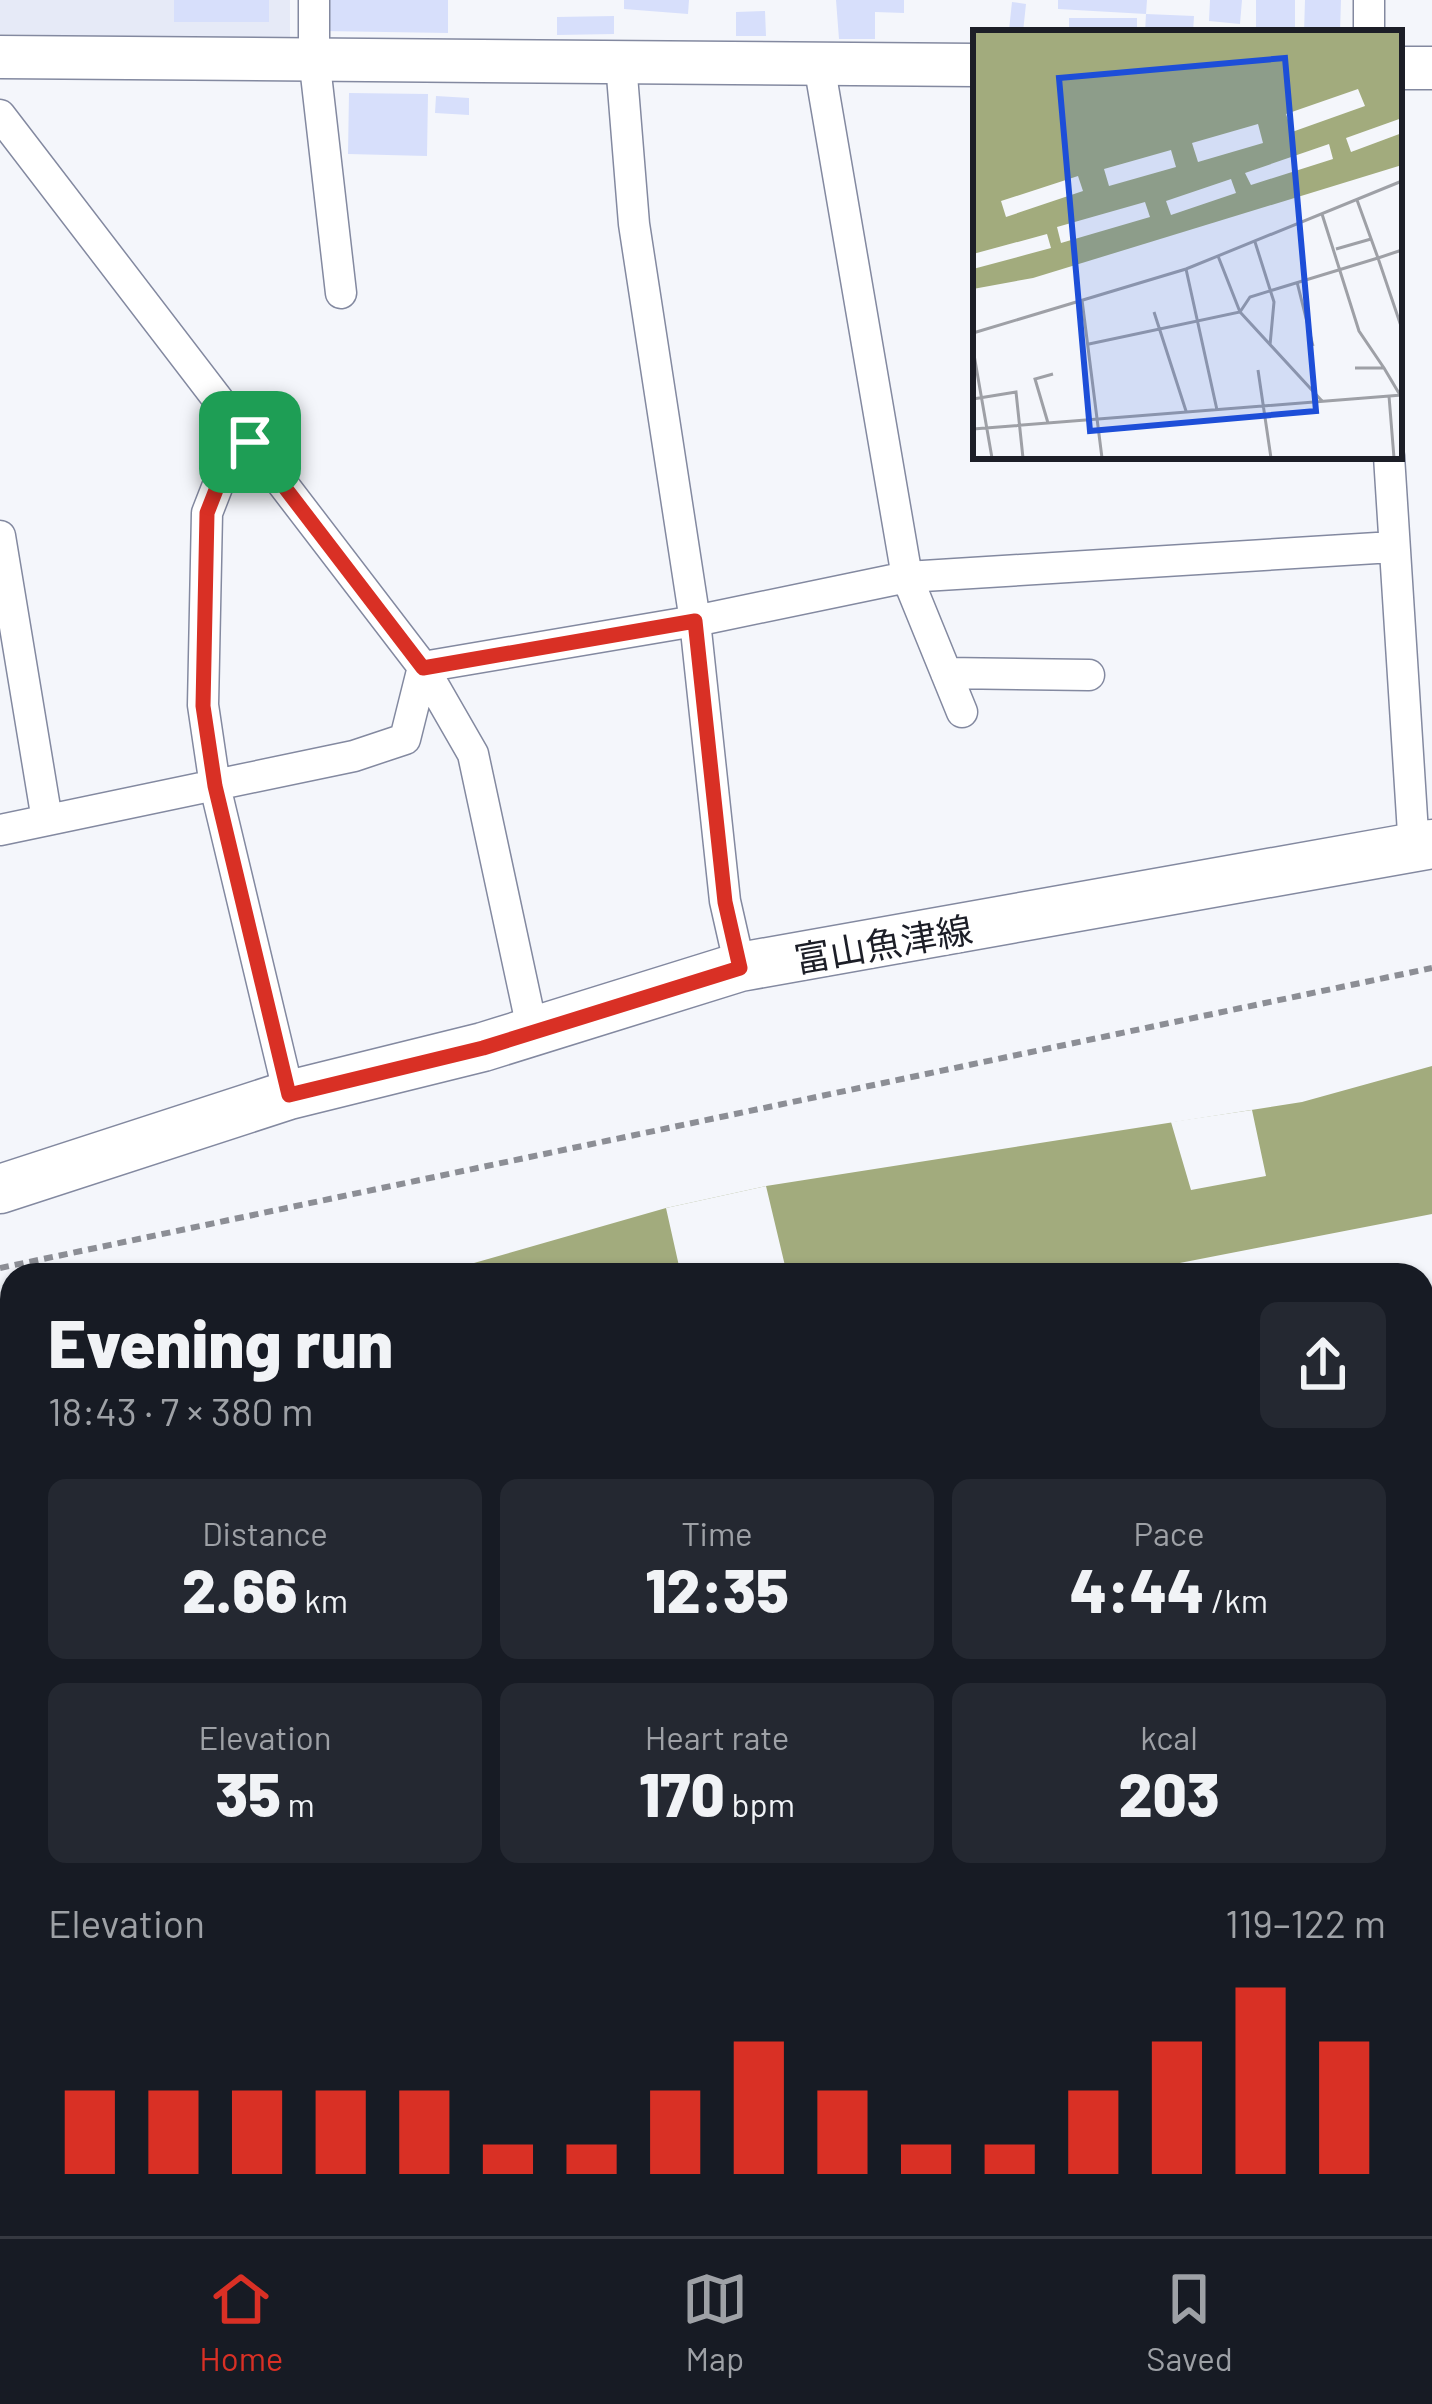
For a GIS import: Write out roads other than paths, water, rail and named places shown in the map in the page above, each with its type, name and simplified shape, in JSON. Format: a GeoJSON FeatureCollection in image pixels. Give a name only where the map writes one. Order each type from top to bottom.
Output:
{"type":"FeatureCollection","features":[{"type":"Feature","properties":{"kind":"main road","name":"富山魚津線"},"geometry":{"type":"LineString","coordinates":[[0,1189],[289,1095],[533,1033],[740,968],[1423,847]]}},
{"type":"Feature","properties":{"kind":"street"},"geometry":{"type":"LineString","coordinates":[[314,0],[314,57],[341,292]]}},
{"type":"Feature","properties":{"kind":"street"},"geometry":{"type":"LineString","coordinates":[[0,57],[973,65]]}},
{"type":"Feature","properties":{"kind":"street"},"geometry":{"type":"LineString","coordinates":[[621,63],[634,224],[695,621],[725,902],[740,968]]}},
{"type":"Feature","properties":{"kind":"street"},"geometry":{"type":"LineString","coordinates":[[819,64],[907,577],[962,712]]}},
{"type":"Feature","properties":{"kind":"street"},"geometry":{"type":"LineString","coordinates":[[0,115],[423,668],[473,754],[533,1033]]}},
{"type":"Feature","properties":{"kind":"street"},"geometry":{"type":"LineString","coordinates":[[250,442],[223,472],[207,513],[203,706],[215,786],[289,1095]]}},
{"type":"Feature","properties":{"kind":"street"},"geometry":{"type":"LineString","coordinates":[[1389,459],[1423,847]]}},
{"type":"Feature","properties":{"kind":"street"},"geometry":{"type":"LineString","coordinates":[[0,536],[47,820]]}},
{"type":"Feature","properties":{"kind":"street"},"geometry":{"type":"LineString","coordinates":[[423,668],[695,621],[907,577],[1394,547]]}},
{"type":"Feature","properties":{"kind":"street"},"geometry":{"type":"LineString","coordinates":[[0,830],[354,756],[405,740],[423,668]]}},
{"type":"Feature","properties":{"kind":"street"},"geometry":{"type":"LineString","coordinates":[[946,673],[1089,675]]}}]}
